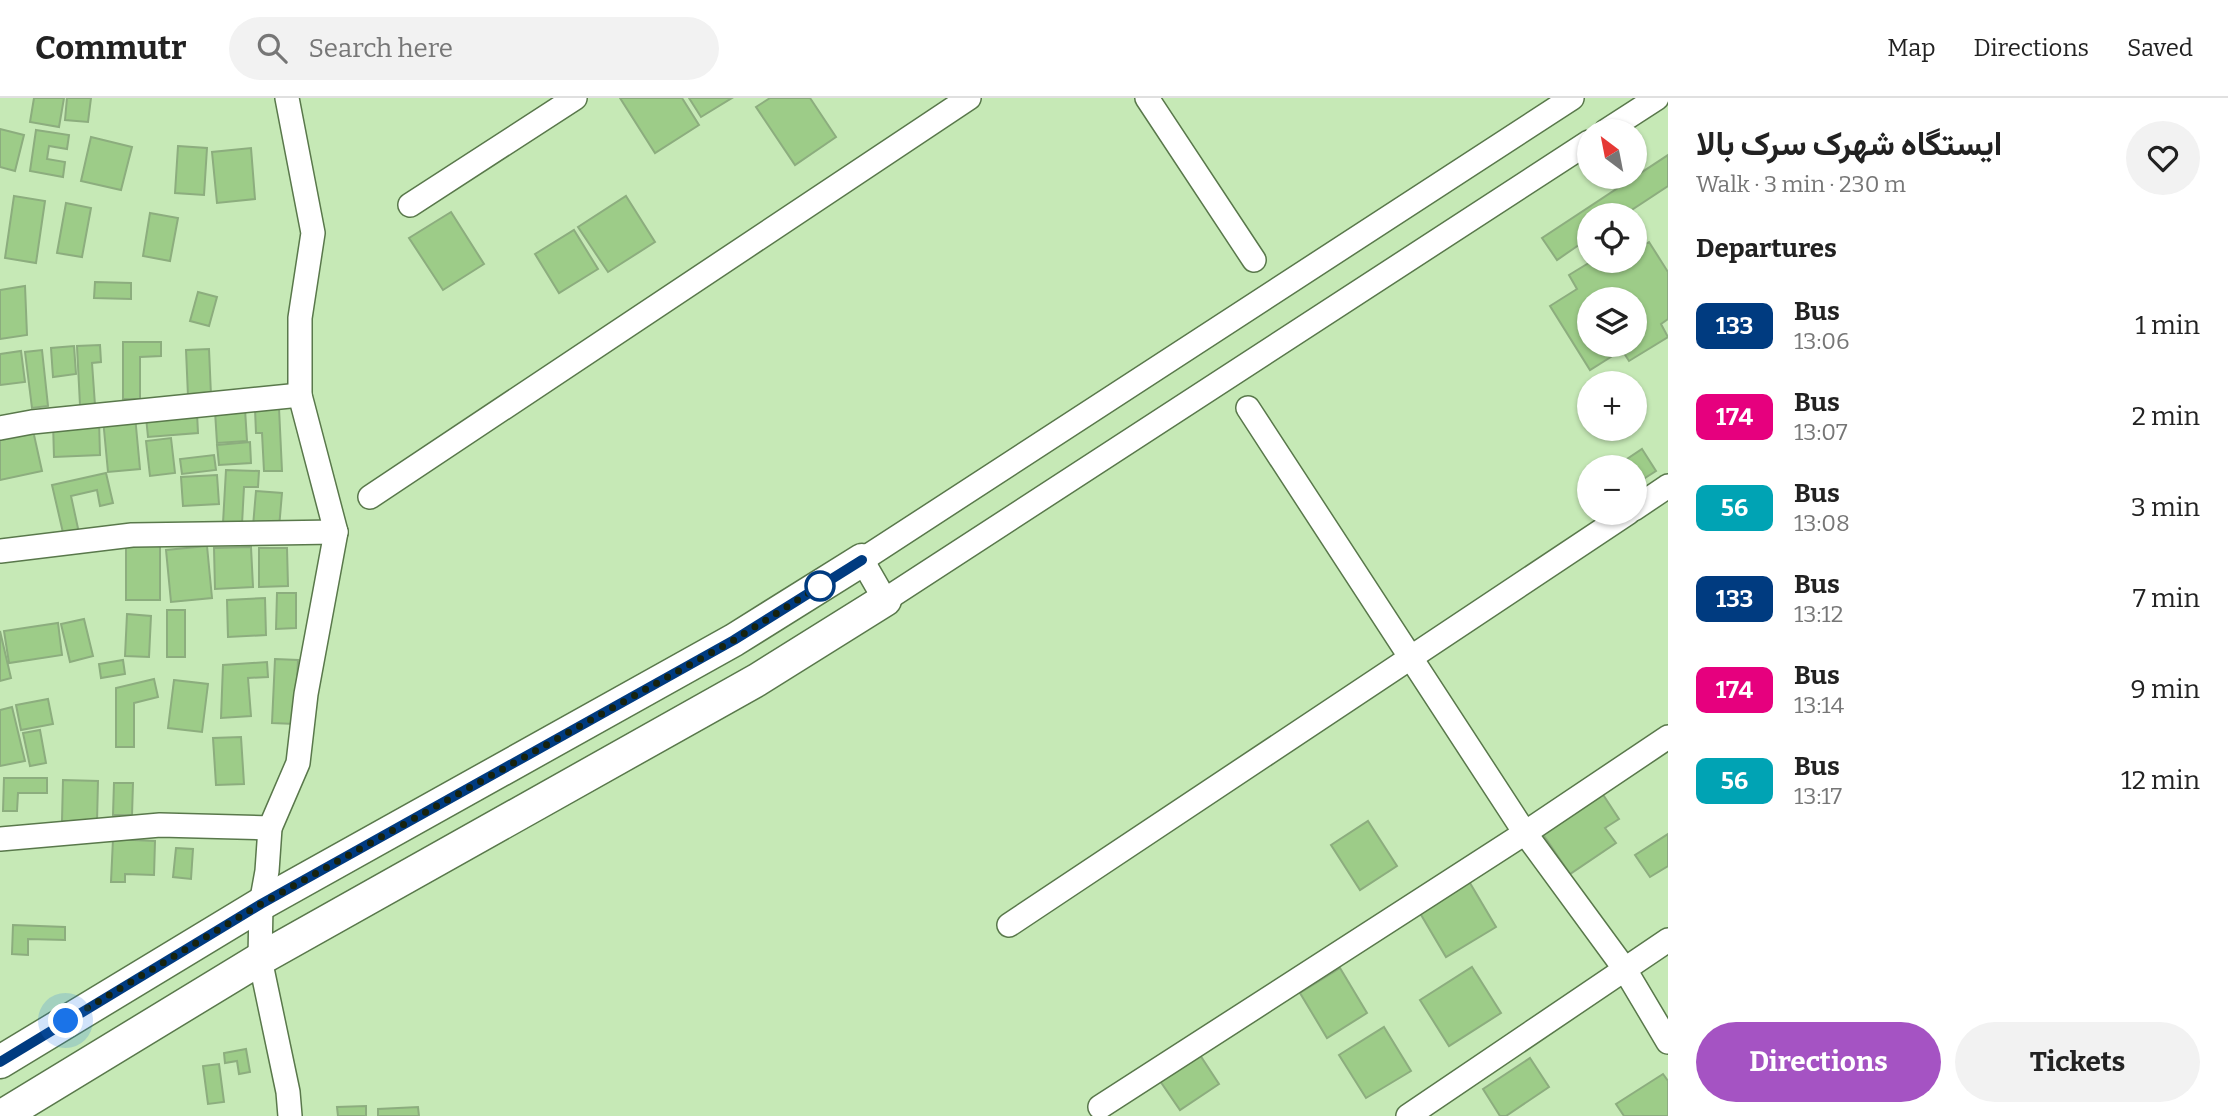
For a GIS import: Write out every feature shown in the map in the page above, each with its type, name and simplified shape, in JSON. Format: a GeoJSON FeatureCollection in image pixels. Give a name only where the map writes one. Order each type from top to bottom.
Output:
{"type":"FeatureCollection","features":[{"type":"Feature","properties":{"kind":"main road"},"geometry":{"type":"LineString","coordinates":[[0,1062],[261,904],[734,640],[862,560]]}},
{"type":"Feature","properties":{"kind":"main road"},"geometry":{"type":"LineString","coordinates":[[2,1116],[260,959],[757,680],[885,600]]}},
{"type":"Feature","properties":{"kind":"street"},"geometry":{"type":"LineString","coordinates":[[286,98],[313,233],[300,318],[300,395],[336,532],[306,694],[298,763],[270,828],[261,904],[260,959],[288,1092],[290,1116]]}},
{"type":"Feature","properties":{"kind":"street"},"geometry":{"type":"LineString","coordinates":[[410,205],[575,98]]}},
{"type":"Feature","properties":{"kind":"street"},"geometry":{"type":"LineString","coordinates":[[370,497],[969,98]]}},
{"type":"Feature","properties":{"kind":"street"},"geometry":{"type":"LineString","coordinates":[[1147,98],[1254,260]]}},
{"type":"Feature","properties":{"kind":"street"},"geometry":{"type":"LineString","coordinates":[[1572,98],[862,560],[885,600],[1577,150]]}},
{"type":"Feature","properties":{"kind":"street"},"geometry":{"type":"LineString","coordinates":[[1625,119],[1657,98]]}},
{"type":"Feature","properties":{"kind":"street"},"geometry":{"type":"LineString","coordinates":[[0,428],[32,422],[300,395]]}},
{"type":"Feature","properties":{"kind":"street"},"geometry":{"type":"LineString","coordinates":[[1248,408],[1525,833],[1624,968],[1668,1042]]}},
{"type":"Feature","properties":{"kind":"street"},"geometry":{"type":"LineString","coordinates":[[1647,500],[1668,486]]}},
{"type":"Feature","properties":{"kind":"street"},"geometry":{"type":"LineString","coordinates":[[1009,925],[1611,525]]}},
{"type":"Feature","properties":{"kind":"street"},"geometry":{"type":"LineString","coordinates":[[0,551],[132,535],[336,532]]}},
{"type":"Feature","properties":{"kind":"street"},"geometry":{"type":"LineString","coordinates":[[1100,1107],[1525,833],[1668,737]]}},
{"type":"Feature","properties":{"kind":"street"},"geometry":{"type":"LineString","coordinates":[[0,839],[160,825],[270,828]]}},
{"type":"Feature","properties":{"kind":"street"},"geometry":{"type":"LineString","coordinates":[[1408,1116],[1668,940]]}},
{"type":"Feature","properties":{"kind":"building"},"geometry":{"type":"Polygon","coordinates":[[[34,98],[64,98],[59,127],[30,122],[34,98]]]}},
{"type":"Feature","properties":{"kind":"building"},"geometry":{"type":"Polygon","coordinates":[[[67,98],[91,98],[88,122],[65,120],[67,98]]]}},
{"type":"Feature","properties":{"kind":"building"},"geometry":{"type":"Polygon","coordinates":[[[620,98],[682,98],[699,125],[655,153],[620,98]]]}},
{"type":"Feature","properties":{"kind":"building"},"geometry":{"type":"Polygon","coordinates":[[[689,98],[732,98],[701,117],[689,98]]]}},
{"type":"Feature","properties":{"kind":"building"},"geometry":{"type":"Polygon","coordinates":[[[770,98],[810,98],[836,137],[795,165],[756,107],[770,98]]]}},
{"type":"Feature","properties":{"kind":"building"},"geometry":{"type":"Polygon","coordinates":[[[0,129],[24,135],[15,171],[0,167],[0,129]]]}},
{"type":"Feature","properties":{"kind":"building"},"geometry":{"type":"Polygon","coordinates":[[[36,130],[69,135],[67,149],[49,146],[47,159],[65,162],[63,177],[30,171],[36,130]]]}},
{"type":"Feature","properties":{"kind":"building"},"geometry":{"type":"Polygon","coordinates":[[[91,137],[132,147],[121,190],[81,181],[91,137]]]}},
{"type":"Feature","properties":{"kind":"building"},"geometry":{"type":"Polygon","coordinates":[[[178,146],[207,148],[204,195],[175,193],[178,146]]]}},
{"type":"Feature","properties":{"kind":"building"},"geometry":{"type":"Polygon","coordinates":[[[251,148],[255,199],[217,203],[212,152],[251,148]]]}},
{"type":"Feature","properties":{"kind":"building"},"geometry":{"type":"Polygon","coordinates":[[[1668,155],[1668,186],[1642,203],[1595,203],[1616,189],[1647,189],[1647,169],[1668,155]]]}},
{"type":"Feature","properties":{"kind":"building"},"geometry":{"type":"Polygon","coordinates":[[[14,196],[45,201],[36,263],[5,258],[14,196]]]}},
{"type":"Feature","properties":{"kind":"building"},"geometry":{"type":"Polygon","coordinates":[[[626,196],[655,242],[608,272],[578,227],[626,196]]]}},
{"type":"Feature","properties":{"kind":"building"},"geometry":{"type":"Polygon","coordinates":[[[66,203],[91,208],[82,257],[57,253],[66,203]]]}},
{"type":"Feature","properties":{"kind":"building"},"geometry":{"type":"Polygon","coordinates":[[[451,212],[484,264],[443,290],[409,238],[451,212]]]}},
{"type":"Feature","properties":{"kind":"building"},"geometry":{"type":"Polygon","coordinates":[[[150,213],[178,218],[170,261],[143,256],[150,213]]]}},
{"type":"Feature","properties":{"kind":"building"},"geometry":{"type":"Polygon","coordinates":[[[1577,215],[1577,246],[1557,260],[1542,238],[1577,215]]]}},
{"type":"Feature","properties":{"kind":"building"},"geometry":{"type":"Polygon","coordinates":[[[574,230],[598,269],[559,293],[535,254],[574,230]]]}},
{"type":"Feature","properties":{"kind":"building"},"geometry":{"type":"Polygon","coordinates":[[[1649,242],[1668,272],[1668,319],[1661,324],[1668,337],[1647,350],[1647,287],[1577,289],[1569,275],[1577,270],[1577,273],[1647,273],[1649,242]]]}},
{"type":"Feature","properties":{"kind":"building"},"geometry":{"type":"Polygon","coordinates":[[[95,282],[131,283],[131,299],[94,298],[95,282]]]}},
{"type":"Feature","properties":{"kind":"building"},"geometry":{"type":"Polygon","coordinates":[[[25,286],[27,335],[0,339],[0,290],[25,286]]]}},
{"type":"Feature","properties":{"kind":"building"},"geometry":{"type":"Polygon","coordinates":[[[1577,289],[1577,349],[1550,306],[1577,289]]]}},
{"type":"Feature","properties":{"kind":"building"},"geometry":{"type":"Polygon","coordinates":[[[198,292],[217,297],[209,326],[190,321],[198,292]]]}},
{"type":"Feature","properties":{"kind":"building"},"geometry":{"type":"Polygon","coordinates":[[[123,342],[161,342],[161,356],[140,357],[140,399],[123,399],[123,342]]]}},
{"type":"Feature","properties":{"kind":"building"},"geometry":{"type":"Polygon","coordinates":[[[100,345],[101,362],[92,363],[95,405],[80,405],[77,346],[100,345]]]}},
{"type":"Feature","properties":{"kind":"building"},"geometry":{"type":"Polygon","coordinates":[[[74,346],[76,374],[53,377],[51,348],[74,346]]]}},
{"type":"Feature","properties":{"kind":"building"},"geometry":{"type":"Polygon","coordinates":[[[209,349],[211,395],[188,396],[186,350],[209,349]]]}},
{"type":"Feature","properties":{"kind":"building"},"geometry":{"type":"Polygon","coordinates":[[[42,350],[48,406],[32,408],[25,352],[42,350]]]}},
{"type":"Feature","properties":{"kind":"building"},"geometry":{"type":"Polygon","coordinates":[[[21,351],[25,382],[0,385],[0,354],[21,351]]]}},
{"type":"Feature","properties":{"kind":"building"},"geometry":{"type":"Polygon","coordinates":[[[1582,357],[1611,357],[1590,370],[1582,357]]]}},
{"type":"Feature","properties":{"kind":"building"},"geometry":{"type":"Polygon","coordinates":[[[279,408],[282,471],[264,471],[262,433],[256,433],[255,409],[279,408]]]}},
{"type":"Feature","properties":{"kind":"building"},"geometry":{"type":"Polygon","coordinates":[[[245,409],[247,441],[217,443],[215,411],[245,409]]]}},
{"type":"Feature","properties":{"kind":"building"},"geometry":{"type":"Polygon","coordinates":[[[197,413],[198,433],[148,437],[146,417],[197,413]]]}},
{"type":"Feature","properties":{"kind":"building"},"geometry":{"type":"Polygon","coordinates":[[[135,416],[140,469],[108,472],[103,419],[135,416]]]}},
{"type":"Feature","properties":{"kind":"building"},"geometry":{"type":"Polygon","coordinates":[[[99,420],[100,455],[54,457],[53,422],[99,420]]]}},
{"type":"Feature","properties":{"kind":"building"},"geometry":{"type":"Polygon","coordinates":[[[32,426],[42,471],[0,480],[0,431],[32,426]]]}},
{"type":"Feature","properties":{"kind":"building"},"geometry":{"type":"Polygon","coordinates":[[[171,438],[175,473],[150,476],[146,441],[171,438]]]}},
{"type":"Feature","properties":{"kind":"building"},"geometry":{"type":"Polygon","coordinates":[[[250,442],[251,463],[219,465],[217,445],[250,442]]]}},
{"type":"Feature","properties":{"kind":"building"},"geometry":{"type":"Polygon","coordinates":[[[1642,449],[1646,455],[1633,455],[1642,449]]]}},
{"type":"Feature","properties":{"kind":"building"},"geometry":{"type":"Polygon","coordinates":[[[214,455],[216,470],[182,474],[180,459],[214,455]]]}},
{"type":"Feature","properties":{"kind":"building"},"geometry":{"type":"Polygon","coordinates":[[[1647,457],[1656,471],[1647,477],[1647,457]]]}},
{"type":"Feature","properties":{"kind":"building"},"geometry":{"type":"Polygon","coordinates":[[[226,470],[259,471],[258,487],[244,487],[242,524],[223,523],[226,470]]]}},
{"type":"Feature","properties":{"kind":"building"},"geometry":{"type":"Polygon","coordinates":[[[106,473],[113,503],[100,506],[97,490],[71,496],[79,533],[64,537],[52,485],[106,473]]]}},
{"type":"Feature","properties":{"kind":"building"},"geometry":{"type":"Polygon","coordinates":[[[217,475],[219,504],[183,506],[181,477],[217,475]]]}},
{"type":"Feature","properties":{"kind":"building"},"geometry":{"type":"Polygon","coordinates":[[[256,491],[282,493],[279,528],[253,526],[256,491]]]}},
{"type":"Feature","properties":{"kind":"building"},"geometry":{"type":"Polygon","coordinates":[[[126,545],[160,545],[160,600],[126,600],[126,545]]]}},
{"type":"Feature","properties":{"kind":"building"},"geometry":{"type":"Polygon","coordinates":[[[207,546],[212,598],[171,602],[166,550],[207,546]]]}},
{"type":"Feature","properties":{"kind":"building"},"geometry":{"type":"Polygon","coordinates":[[[251,547],[253,587],[215,589],[214,548],[251,547]]]}},
{"type":"Feature","properties":{"kind":"building"},"geometry":{"type":"Polygon","coordinates":[[[259,548],[287,548],[288,586],[259,587],[259,548]]]}},
{"type":"Feature","properties":{"kind":"building"},"geometry":{"type":"Polygon","coordinates":[[[277,593],[296,593],[296,628],[276,629],[277,593]]]}},
{"type":"Feature","properties":{"kind":"building"},"geometry":{"type":"Polygon","coordinates":[[[265,598],[266,635],[228,637],[227,600],[265,598]]]}},
{"type":"Feature","properties":{"kind":"building"},"geometry":{"type":"Polygon","coordinates":[[[167,610],[185,610],[185,657],[167,657],[167,610]]]}},
{"type":"Feature","properties":{"kind":"building"},"geometry":{"type":"Polygon","coordinates":[[[127,614],[151,616],[149,657],[125,656],[127,614]]]}},
{"type":"Feature","properties":{"kind":"building"},"geometry":{"type":"Polygon","coordinates":[[[84,619],[93,656],[70,662],[61,624],[84,619]]]}},
{"type":"Feature","properties":{"kind":"building"},"geometry":{"type":"Polygon","coordinates":[[[58,623],[62,655],[9,663],[4,631],[58,623]]]}},
{"type":"Feature","properties":{"kind":"building"},"geometry":{"type":"Polygon","coordinates":[[[0,631],[11,678],[0,681],[0,631]]]}},
{"type":"Feature","properties":{"kind":"building"},"geometry":{"type":"Polygon","coordinates":[[[275,659],[298,660],[295,724],[272,723],[275,659]]]}},
{"type":"Feature","properties":{"kind":"building"},"geometry":{"type":"Polygon","coordinates":[[[123,660],[125,674],[101,678],[99,664],[123,660]]]}},
{"type":"Feature","properties":{"kind":"building"},"geometry":{"type":"Polygon","coordinates":[[[267,662],[268,677],[248,678],[251,716],[221,718],[223,665],[267,662]]]}},
{"type":"Feature","properties":{"kind":"building"},"geometry":{"type":"Polygon","coordinates":[[[154,679],[158,697],[134,703],[134,747],[116,747],[116,688],[154,679]]]}},
{"type":"Feature","properties":{"kind":"building"},"geometry":{"type":"Polygon","coordinates":[[[174,680],[208,684],[202,732],[168,728],[174,680]]]}},
{"type":"Feature","properties":{"kind":"building"},"geometry":{"type":"Polygon","coordinates":[[[48,699],[53,724],[21,730],[16,705],[48,699]]]}},
{"type":"Feature","properties":{"kind":"building"},"geometry":{"type":"Polygon","coordinates":[[[12,707],[25,761],[0,766],[0,710],[12,707]]]}},
{"type":"Feature","properties":{"kind":"building"},"geometry":{"type":"Polygon","coordinates":[[[40,730],[46,763],[30,766],[23,733],[40,730]]]}},
{"type":"Feature","properties":{"kind":"building"},"geometry":{"type":"Polygon","coordinates":[[[241,737],[244,784],[216,785],[213,738],[241,737]]]}},
{"type":"Feature","properties":{"kind":"building"},"geometry":{"type":"Polygon","coordinates":[[[4,778],[47,778],[47,793],[18,793],[17,811],[3,811],[4,778]]]}},
{"type":"Feature","properties":{"kind":"building"},"geometry":{"type":"Polygon","coordinates":[[[63,780],[98,781],[97,822],[62,821],[63,780]]]}},
{"type":"Feature","properties":{"kind":"building"},"geometry":{"type":"Polygon","coordinates":[[[114,783],[133,783],[132,815],[113,815],[114,783]]]}},
{"type":"Feature","properties":{"kind":"building"},"geometry":{"type":"Polygon","coordinates":[[[1598,787],[1619,819],[1605,828],[1616,843],[1570,874],[1538,827],[1598,787]]]}},
{"type":"Feature","properties":{"kind":"building"},"geometry":{"type":"Polygon","coordinates":[[[1368,821],[1397,866],[1360,890],[1331,845],[1368,821]]]}},
{"type":"Feature","properties":{"kind":"building"},"geometry":{"type":"Polygon","coordinates":[[[1668,834],[1668,866],[1650,877],[1635,855],[1668,834]]]}},
{"type":"Feature","properties":{"kind":"building"},"geometry":{"type":"Polygon","coordinates":[[[113,839],[155,841],[154,875],[125,874],[125,882],[111,882],[113,839]]]}},
{"type":"Feature","properties":{"kind":"building"},"geometry":{"type":"Polygon","coordinates":[[[176,848],[193,849],[191,879],[173,877],[176,848]]]}},
{"type":"Feature","properties":{"kind":"building"},"geometry":{"type":"Polygon","coordinates":[[[1467,878],[1496,927],[1446,957],[1417,908],[1467,878]]]}},
{"type":"Feature","properties":{"kind":"building"},"geometry":{"type":"Polygon","coordinates":[[[13,925],[65,927],[65,940],[28,939],[28,955],[12,954],[13,925]]]}},
{"type":"Feature","properties":{"kind":"building"},"geometry":{"type":"Polygon","coordinates":[[[1472,967],[1501,1013],[1449,1046],[1420,1000],[1472,967]]]}},
{"type":"Feature","properties":{"kind":"building"},"geometry":{"type":"Polygon","coordinates":[[[1340,968],[1367,1013],[1327,1038],[1300,993],[1340,968]]]}},
{"type":"Feature","properties":{"kind":"building"},"geometry":{"type":"Polygon","coordinates":[[[1384,1027],[1411,1071],[1366,1098],[1339,1055],[1384,1027]]]}},
{"type":"Feature","properties":{"kind":"building"},"geometry":{"type":"Polygon","coordinates":[[[246,1049],[250,1072],[239,1074],[237,1061],[225,1063],[224,1053],[246,1049]]]}},
{"type":"Feature","properties":{"kind":"building"},"geometry":{"type":"Polygon","coordinates":[[[1198,1052],[1219,1084],[1180,1110],[1158,1078],[1198,1052]]]}},
{"type":"Feature","properties":{"kind":"building"},"geometry":{"type":"Polygon","coordinates":[[[1530,1058],[1549,1087],[1506,1116],[1500,1116],[1483,1089],[1530,1058]]]}},
{"type":"Feature","properties":{"kind":"building"},"geometry":{"type":"Polygon","coordinates":[[[219,1064],[224,1102],[208,1104],[203,1066],[219,1064]]]}},
{"type":"Feature","properties":{"kind":"building"},"geometry":{"type":"Polygon","coordinates":[[[1663,1074],[1668,1081],[1668,1116],[1624,1116],[1616,1104],[1663,1074]]]}},
{"type":"Feature","properties":{"kind":"building"},"geometry":{"type":"Polygon","coordinates":[[[366,1106],[366,1116],[338,1116],[337,1107],[366,1106]]]}},
{"type":"Feature","properties":{"kind":"building"},"geometry":{"type":"Polygon","coordinates":[[[418,1107],[419,1116],[378,1116],[378,1109],[418,1107]]]}},
{"type":"Feature","properties":{"kind":"bus line","name":"133"},"geometry":{"type":"LineString","coordinates":[[0,1062],[261,904],[734,640],[862,560]]}},
{"type":"Feature","properties":{"kind":"route"},"geometry":{"type":"LineString","coordinates":[[66,1021],[261,904],[734,640],[820,586]]}}]}
